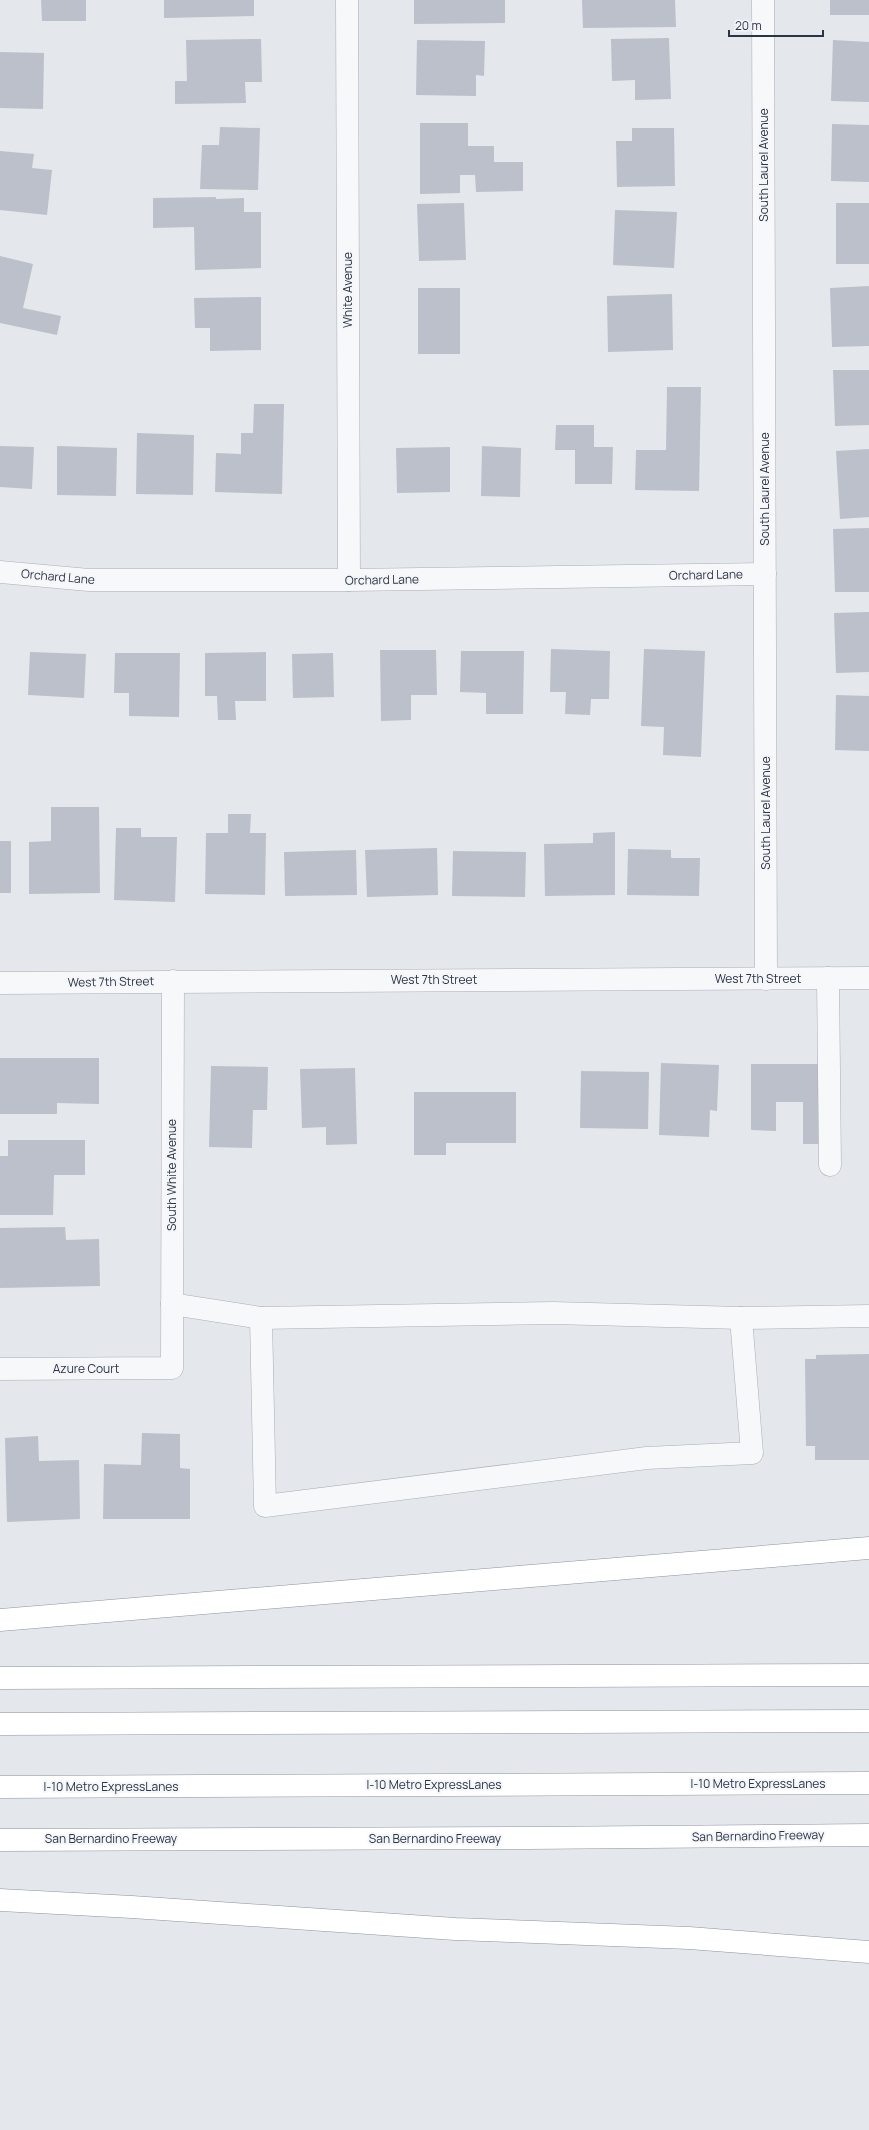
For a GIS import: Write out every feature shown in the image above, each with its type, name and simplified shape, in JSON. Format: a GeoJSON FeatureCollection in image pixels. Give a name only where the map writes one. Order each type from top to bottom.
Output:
{"type":"FeatureCollection","features":[{"type":"Feature","properties":{"kind":"highway"},"geometry":{"type":"LineString","coordinates":[[0,1620],[869,1548]]}},
{"type":"Feature","properties":{"kind":"highway"},"geometry":{"type":"LineString","coordinates":[[0,1678],[869,1675]]}},
{"type":"Feature","properties":{"kind":"highway"},"geometry":{"type":"LineString","coordinates":[[0,1724],[869,1721]]}},
{"type":"Feature","properties":{"kind":"highway","name":"I-10 Metro ExpressLanes"},"geometry":{"type":"LineString","coordinates":[[0,1787],[869,1784]]}},
{"type":"Feature","properties":{"kind":"highway","name":"San Bernardino Freeway"},"geometry":{"type":"LineString","coordinates":[[0,1840],[869,1835]]}},
{"type":"Feature","properties":{"kind":"highway"},"geometry":{"type":"LineString","coordinates":[[0,1900],[132,1907],[455,1929],[689,1938],[869,1952]]}},
{"type":"Feature","properties":{"kind":"street","name":"White Avenue"},"geometry":{"type":"LineString","coordinates":[[347,0],[349,580]]}},
{"type":"Feature","properties":{"kind":"street","name":"South Laurel Avenue"},"geometry":{"type":"LineString","coordinates":[[764,0],[766,979]]}},
{"type":"Feature","properties":{"kind":"street","name":"Orchard Lane"},"geometry":{"type":"LineString","coordinates":[[0,572],[89,580],[349,580],[765,574]]}},
{"type":"Feature","properties":{"kind":"street"},"geometry":{"type":"LineString","coordinates":[[828,978],[830,1165]]}},
{"type":"Feature","properties":{"kind":"street","name":"West 7th Street"},"geometry":{"type":"LineString","coordinates":[[0,983],[869,978]]}},
{"type":"Feature","properties":{"kind":"street","name":"South White Avenue"},"geometry":{"type":"LineString","coordinates":[[172,1368],[173,981]]}},
{"type":"Feature","properties":{"kind":"street"},"geometry":{"type":"LineString","coordinates":[[172,1304],[261,1318],[553,1313],[741,1318],[869,1316]]}},
{"type":"Feature","properties":{"kind":"street"},"geometry":{"type":"LineString","coordinates":[[261,1318],[265,1506],[647,1458],[752,1453],[741,1318]]}},
{"type":"Feature","properties":{"kind":"street","name":"Azure Court"},"geometry":{"type":"LineString","coordinates":[[0,1369],[172,1368]]}},
{"type":"Feature","properties":{"kind":"building"},"geometry":{"type":"Polygon","coordinates":[[[41,0],[86,0],[86,21],[42,21],[41,0]]]}},
{"type":"Feature","properties":{"kind":"building"},"geometry":{"type":"Polygon","coordinates":[[[164,0],[254,0],[254,16],[164,18],[164,0]]]}},
{"type":"Feature","properties":{"kind":"building"},"geometry":{"type":"Polygon","coordinates":[[[414,0],[505,0],[505,23],[414,24],[414,0]]]}},
{"type":"Feature","properties":{"kind":"building"},"geometry":{"type":"Polygon","coordinates":[[[582,0],[675,0],[676,27],[583,28],[582,0]]]}},
{"type":"Feature","properties":{"kind":"building"},"geometry":{"type":"Polygon","coordinates":[[[830,0],[869,0],[869,15],[830,15],[830,0]]]}},
{"type":"Feature","properties":{"kind":"building"},"geometry":{"type":"Polygon","coordinates":[[[669,38],[671,99],[635,100],[635,80],[612,81],[611,39],[669,38]]]}},
{"type":"Feature","properties":{"kind":"building"},"geometry":{"type":"Polygon","coordinates":[[[261,39],[262,82],[245,82],[246,103],[175,104],[175,81],[187,81],[186,40],[261,39]]]}},
{"type":"Feature","properties":{"kind":"building"},"geometry":{"type":"Polygon","coordinates":[[[417,40],[485,41],[484,76],[476,75],[476,96],[416,95],[417,40]]]}},
{"type":"Feature","properties":{"kind":"building"},"geometry":{"type":"Polygon","coordinates":[[[833,40],[869,42],[869,102],[831,101],[833,40]]]}},
{"type":"Feature","properties":{"kind":"building"},"geometry":{"type":"Polygon","coordinates":[[[0,52],[44,53],[43,109],[0,108],[0,52]]]}},
{"type":"Feature","properties":{"kind":"building"},"geometry":{"type":"Polygon","coordinates":[[[420,123],[468,123],[468,146],[494,146],[494,162],[523,162],[523,191],[476,192],[475,175],[460,175],[460,193],[420,194],[420,123]]]}},
{"type":"Feature","properties":{"kind":"building"},"geometry":{"type":"Polygon","coordinates":[[[832,124],[869,125],[869,182],[831,181],[832,124]]]}},
{"type":"Feature","properties":{"kind":"building"},"geometry":{"type":"Polygon","coordinates":[[[220,127],[260,128],[258,190],[200,189],[202,145],[219,145],[220,127]]]}},
{"type":"Feature","properties":{"kind":"building"},"geometry":{"type":"Polygon","coordinates":[[[632,128],[674,128],[675,186],[617,187],[616,141],[632,141],[632,128]]]}},
{"type":"Feature","properties":{"kind":"building"},"geometry":{"type":"Polygon","coordinates":[[[0,151],[34,154],[32,168],[52,170],[47,215],[0,210],[0,151]]]}},
{"type":"Feature","properties":{"kind":"building"},"geometry":{"type":"Polygon","coordinates":[[[216,197],[216,199],[244,198],[244,212],[261,212],[261,268],[195,270],[194,227],[153,228],[153,198],[216,197]]]}},
{"type":"Feature","properties":{"kind":"building"},"geometry":{"type":"Polygon","coordinates":[[[464,203],[466,260],[419,261],[417,204],[464,203]]]}},
{"type":"Feature","properties":{"kind":"building"},"geometry":{"type":"Polygon","coordinates":[[[836,203],[869,203],[869,264],[836,264],[836,203]]]}},
{"type":"Feature","properties":{"kind":"building"},"geometry":{"type":"Polygon","coordinates":[[[615,210],[677,212],[674,268],[613,265],[615,210]]]}},
{"type":"Feature","properties":{"kind":"building"},"geometry":{"type":"Polygon","coordinates":[[[0,256],[33,264],[23,308],[61,316],[57,335],[0,323],[0,256]]]}},
{"type":"Feature","properties":{"kind":"building"},"geometry":{"type":"Polygon","coordinates":[[[869,286],[869,346],[832,347],[830,288],[869,286]]]}},
{"type":"Feature","properties":{"kind":"building"},"geometry":{"type":"Polygon","coordinates":[[[418,288],[460,288],[460,354],[418,354],[418,288]]]}},
{"type":"Feature","properties":{"kind":"building"},"geometry":{"type":"Polygon","coordinates":[[[672,294],[673,350],[608,352],[607,296],[672,294]]]}},
{"type":"Feature","properties":{"kind":"building"},"geometry":{"type":"Polygon","coordinates":[[[261,297],[261,350],[210,351],[210,328],[195,328],[194,298],[261,297]]]}},
{"type":"Feature","properties":{"kind":"building"},"geometry":{"type":"Polygon","coordinates":[[[833,370],[869,370],[869,425],[835,426],[833,370]]]}},
{"type":"Feature","properties":{"kind":"building"},"geometry":{"type":"Polygon","coordinates":[[[667,387],[701,387],[699,491],[635,490],[636,450],[666,450],[667,387]]]}},
{"type":"Feature","properties":{"kind":"building"},"geometry":{"type":"Polygon","coordinates":[[[254,404],[284,404],[282,494],[215,492],[216,453],[241,454],[241,433],[253,433],[254,404]]]}},
{"type":"Feature","properties":{"kind":"building"},"geometry":{"type":"Polygon","coordinates":[[[556,425],[594,425],[594,447],[613,447],[612,484],[575,484],[575,450],[555,450],[556,425]]]}},
{"type":"Feature","properties":{"kind":"building"},"geometry":{"type":"Polygon","coordinates":[[[137,433],[194,435],[193,495],[136,494],[137,433]]]}},
{"type":"Feature","properties":{"kind":"building"},"geometry":{"type":"Polygon","coordinates":[[[0,446],[34,447],[32,489],[0,487],[0,446]]]}},
{"type":"Feature","properties":{"kind":"building"},"geometry":{"type":"Polygon","coordinates":[[[57,446],[117,448],[116,496],[57,495],[57,446]]]}},
{"type":"Feature","properties":{"kind":"building"},"geometry":{"type":"Polygon","coordinates":[[[482,446],[521,448],[520,497],[481,496],[482,446]]]}},
{"type":"Feature","properties":{"kind":"building"},"geometry":{"type":"Polygon","coordinates":[[[450,447],[450,492],[397,493],[396,448],[450,447]]]}},
{"type":"Feature","properties":{"kind":"building"},"geometry":{"type":"Polygon","coordinates":[[[869,449],[869,517],[840,519],[836,451],[869,449]]]}},
{"type":"Feature","properties":{"kind":"building"},"geometry":{"type":"Polygon","coordinates":[[[869,528],[869,592],[835,592],[833,529],[869,528]]]}},
{"type":"Feature","properties":{"kind":"building"},"geometry":{"type":"Polygon","coordinates":[[[869,612],[869,672],[836,673],[834,613],[869,612]]]}},
{"type":"Feature","properties":{"kind":"building"},"geometry":{"type":"Polygon","coordinates":[[[551,649],[610,651],[609,699],[591,699],[590,715],[565,714],[566,692],[550,692],[551,649]]]}},
{"type":"Feature","properties":{"kind":"building"},"geometry":{"type":"Polygon","coordinates":[[[644,649],[705,651],[701,757],[663,755],[664,727],[641,726],[644,649]]]}},
{"type":"Feature","properties":{"kind":"building"},"geometry":{"type":"Polygon","coordinates":[[[380,650],[436,650],[437,695],[411,695],[411,720],[381,721],[380,650]]]}},
{"type":"Feature","properties":{"kind":"building"},"geometry":{"type":"Polygon","coordinates":[[[461,651],[524,651],[523,714],[486,714],[486,693],[460,692],[461,651]]]}},
{"type":"Feature","properties":{"kind":"building"},"geometry":{"type":"Polygon","coordinates":[[[30,652],[86,654],[84,698],[28,695],[30,652]]]}},
{"type":"Feature","properties":{"kind":"building"},"geometry":{"type":"Polygon","coordinates":[[[266,652],[266,701],[235,701],[236,720],[218,720],[217,696],[205,696],[205,653],[266,652]]]}},
{"type":"Feature","properties":{"kind":"building"},"geometry":{"type":"Polygon","coordinates":[[[115,653],[180,653],[179,717],[129,716],[129,693],[114,693],[115,653]]]}},
{"type":"Feature","properties":{"kind":"building"},"geometry":{"type":"Polygon","coordinates":[[[333,653],[334,697],[293,698],[292,654],[333,653]]]}},
{"type":"Feature","properties":{"kind":"building"},"geometry":{"type":"Polygon","coordinates":[[[836,695],[869,696],[869,751],[835,750],[836,695]]]}},
{"type":"Feature","properties":{"kind":"building"},"geometry":{"type":"Polygon","coordinates":[[[51,807],[99,807],[100,893],[29,894],[29,842],[51,841],[51,807]]]}},
{"type":"Feature","properties":{"kind":"building"},"geometry":{"type":"Polygon","coordinates":[[[228,814],[251,814],[250,833],[266,833],[265,895],[205,894],[206,833],[228,833],[228,814]]]}},
{"type":"Feature","properties":{"kind":"building"},"geometry":{"type":"Polygon","coordinates":[[[116,828],[141,828],[141,837],[177,837],[175,902],[114,900],[116,828]]]}},
{"type":"Feature","properties":{"kind":"building"},"geometry":{"type":"Polygon","coordinates":[[[615,832],[615,895],[545,896],[544,844],[593,843],[593,833],[615,832]]]}},
{"type":"Feature","properties":{"kind":"building"},"geometry":{"type":"Polygon","coordinates":[[[0,841],[11,841],[11,893],[0,893],[0,841]]]}},
{"type":"Feature","properties":{"kind":"building"},"geometry":{"type":"Polygon","coordinates":[[[437,848],[438,895],[367,897],[365,850],[437,848]]]}},
{"type":"Feature","properties":{"kind":"building"},"geometry":{"type":"Polygon","coordinates":[[[628,849],[671,850],[671,858],[700,858],[699,896],[627,895],[628,849]]]}},
{"type":"Feature","properties":{"kind":"building"},"geometry":{"type":"Polygon","coordinates":[[[356,850],[357,895],[285,896],[284,852],[356,850]]]}},
{"type":"Feature","properties":{"kind":"building"},"geometry":{"type":"Polygon","coordinates":[[[453,851],[526,852],[525,897],[452,896],[453,851]]]}},
{"type":"Feature","properties":{"kind":"building"},"geometry":{"type":"Polygon","coordinates":[[[0,1058],[99,1058],[99,1104],[57,1103],[57,1114],[0,1114],[0,1058]]]}},
{"type":"Feature","properties":{"kind":"building"},"geometry":{"type":"Polygon","coordinates":[[[661,1063],[719,1065],[717,1111],[710,1110],[709,1137],[659,1135],[661,1063]]]}},
{"type":"Feature","properties":{"kind":"building"},"geometry":{"type":"Polygon","coordinates":[[[751,1064],[826,1064],[825,1144],[803,1144],[803,1102],[776,1102],[776,1131],[751,1130],[751,1064]]]}},
{"type":"Feature","properties":{"kind":"building"},"geometry":{"type":"Polygon","coordinates":[[[211,1066],[268,1067],[267,1110],[253,1110],[252,1148],[209,1147],[211,1066]]]}},
{"type":"Feature","properties":{"kind":"building"},"geometry":{"type":"Polygon","coordinates":[[[355,1068],[357,1144],[326,1145],[326,1127],[302,1128],[300,1069],[355,1068]]]}},
{"type":"Feature","properties":{"kind":"building"},"geometry":{"type":"Polygon","coordinates":[[[581,1071],[649,1072],[648,1129],[580,1128],[581,1071]]]}},
{"type":"Feature","properties":{"kind":"building"},"geometry":{"type":"Polygon","coordinates":[[[414,1092],[516,1092],[516,1143],[446,1143],[446,1155],[414,1155],[414,1092]]]}},
{"type":"Feature","properties":{"kind":"building"},"geometry":{"type":"Polygon","coordinates":[[[8,1140],[85,1140],[85,1175],[54,1175],[53,1215],[0,1215],[0,1156],[8,1156],[8,1140]]]}},
{"type":"Feature","properties":{"kind":"building"},"geometry":{"type":"Polygon","coordinates":[[[65,1227],[66,1240],[99,1239],[100,1286],[0,1288],[0,1228],[65,1227]]]}},
{"type":"Feature","properties":{"kind":"building"},"geometry":{"type":"Polygon","coordinates":[[[869,1354],[869,1460],[815,1460],[815,1446],[806,1446],[805,1359],[816,1359],[816,1355],[869,1354]]]}},
{"type":"Feature","properties":{"kind":"building"},"geometry":{"type":"Polygon","coordinates":[[[142,1433],[180,1434],[180,1468],[190,1469],[190,1519],[103,1519],[104,1464],[141,1465],[142,1433]]]}},
{"type":"Feature","properties":{"kind":"building"},"geometry":{"type":"Polygon","coordinates":[[[38,1436],[39,1461],[79,1460],[80,1519],[7,1522],[5,1438],[38,1436]]]}}]}
